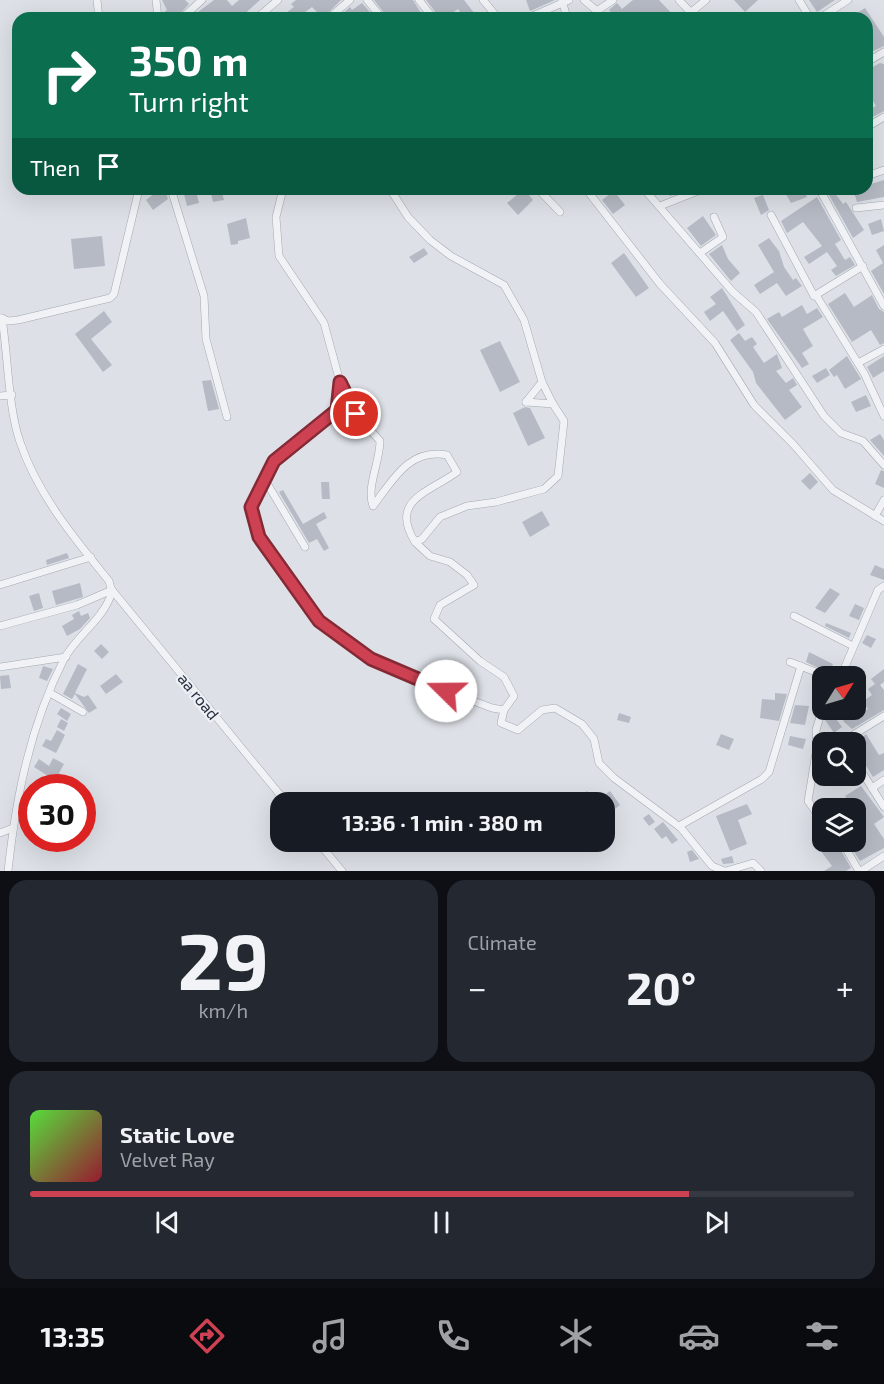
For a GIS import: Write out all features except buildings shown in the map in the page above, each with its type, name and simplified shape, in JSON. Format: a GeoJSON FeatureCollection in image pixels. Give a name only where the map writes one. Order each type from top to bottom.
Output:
{"type":"FeatureCollection","features":[{"type":"Feature","properties":{"kind":"street"},"geometry":{"type":"LineString","coordinates":[[189,12],[202,0]]}},
{"type":"Feature","properties":{"kind":"street"},"geometry":{"type":"LineString","coordinates":[[264,12],[278,0]]}},
{"type":"Feature","properties":{"kind":"street"},"geometry":{"type":"LineString","coordinates":[[337,12],[350,0]]}},
{"type":"Feature","properties":{"kind":"street"},"geometry":{"type":"LineString","coordinates":[[419,0],[428,12]]}},
{"type":"Feature","properties":{"kind":"street"},"geometry":{"type":"LineString","coordinates":[[483,0],[493,12]]}},
{"type":"Feature","properties":{"kind":"street"},"geometry":{"type":"LineString","coordinates":[[584,0],[597,11],[613,0]]}},
{"type":"Feature","properties":{"kind":"street"},"geometry":{"type":"LineString","coordinates":[[680,0],[690,12]]}},
{"type":"Feature","properties":{"kind":"street"},"geometry":{"type":"LineString","coordinates":[[696,12],[706,0]]}},
{"type":"Feature","properties":{"kind":"street"},"geometry":{"type":"LineString","coordinates":[[829,12],[848,0]]}},
{"type":"Feature","properties":{"kind":"street"},"geometry":{"type":"LineString","coordinates":[[541,12],[565,1]]}},
{"type":"Feature","properties":{"kind":"street"},"geometry":{"type":"LineString","coordinates":[[1,317],[8,321],[18,320],[110,298],[118,289],[138,195]]}},
{"type":"Feature","properties":{"kind":"street"},"geometry":{"type":"LineString","coordinates":[[173,195],[204,296],[206,339],[227,417]]}},
{"type":"Feature","properties":{"kind":"street"},"geometry":{"type":"LineString","coordinates":[[282,195],[276,217],[279,256],[324,324],[340,382],[356,414],[380,441],[380,458],[369,496],[373,506],[406,464],[432,452],[447,455],[457,472],[417,496],[406,511],[406,527],[415,542],[430,556],[450,562],[467,575],[474,585],[440,605],[434,619],[480,661],[504,677],[514,696],[504,710],[501,723],[518,730],[542,710],[555,708],[582,724],[594,739],[599,763],[614,778],[679,826],[712,866],[725,871],[753,863],[762,871]]}},
{"type":"Feature","properties":{"kind":"street"},"geometry":{"type":"LineString","coordinates":[[394,195],[408,218],[424,235],[451,256],[504,285],[524,320],[542,382],[564,421],[558,476],[544,489],[496,502],[467,506],[440,517],[422,539],[415,542]]}},
{"type":"Feature","properties":{"kind":"street"},"geometry":{"type":"LineString","coordinates":[[544,195],[560,212]]}},
{"type":"Feature","properties":{"kind":"street"},"geometry":{"type":"LineString","coordinates":[[594,195],[654,277],[715,343],[754,405],[793,444],[833,490],[884,521]]}},
{"type":"Feature","properties":{"kind":"street"},"geometry":{"type":"LineString","coordinates":[[650,195],[733,292],[756,312],[824,416],[841,433],[863,441],[884,465]]}},
{"type":"Feature","properties":{"kind":"street"},"geometry":{"type":"LineString","coordinates":[[660,206],[688,195]]}},
{"type":"Feature","properties":{"kind":"street"},"geometry":{"type":"LineString","coordinates":[[822,195],[884,306]]}},
{"type":"Feature","properties":{"kind":"street"},"geometry":{"type":"LineString","coordinates":[[856,208],[884,205]]}},
{"type":"Feature","properties":{"kind":"street"},"geometry":{"type":"LineString","coordinates":[[771,215],[858,363],[883,413]]}},
{"type":"Feature","properties":{"kind":"street"},"geometry":{"type":"LineString","coordinates":[[700,253],[723,237],[714,217]]}},
{"type":"Feature","properties":{"kind":"street"},"geometry":{"type":"LineString","coordinates":[[816,295],[862,266]]}},
{"type":"Feature","properties":{"kind":"street","name":"aa road"},"geometry":{"type":"LineString","coordinates":[[1,317],[20,442],[43,494],[109,581],[112,590],[278,792]]}},
{"type":"Feature","properties":{"kind":"street"},"geometry":{"type":"LineString","coordinates":[[858,363],[884,349]]}},
{"type":"Feature","properties":{"kind":"street"},"geometry":{"type":"LineString","coordinates":[[340,382],[337,410],[274,461],[251,507],[259,537],[319,621],[371,659],[441,689],[504,710]]}},
{"type":"Feature","properties":{"kind":"street"},"geometry":{"type":"LineString","coordinates":[[542,382],[526,402],[553,404]]}},
{"type":"Feature","properties":{"kind":"street"},"geometry":{"type":"LineString","coordinates":[[0,396],[12,395]]}},
{"type":"Feature","properties":{"kind":"street"},"geometry":{"type":"LineString","coordinates":[[265,480],[304,547]]}},
{"type":"Feature","properties":{"kind":"street"},"geometry":{"type":"LineString","coordinates":[[875,516],[884,500]]}},
{"type":"Feature","properties":{"kind":"street"},"geometry":{"type":"LineString","coordinates":[[0,585],[91,557]]}},
{"type":"Feature","properties":{"kind":"street"},"geometry":{"type":"LineString","coordinates":[[845,666],[878,590],[884,586]]}},
{"type":"Feature","properties":{"kind":"street"},"geometry":{"type":"LineString","coordinates":[[0,626],[77,604],[112,590]]}},
{"type":"Feature","properties":{"kind":"street"},"geometry":{"type":"LineString","coordinates":[[8,871],[13,828],[27,755],[66,657],[102,610],[112,590]]}},
{"type":"Feature","properties":{"kind":"street"},"geometry":{"type":"LineString","coordinates":[[794,616],[853,646]]}},
{"type":"Feature","properties":{"kind":"street"},"geometry":{"type":"LineString","coordinates":[[0,667],[66,657]]}},
{"type":"Feature","properties":{"kind":"street"},"geometry":{"type":"LineString","coordinates":[[790,662],[812,670]]}},
{"type":"Feature","properties":{"kind":"street"},"geometry":{"type":"LineString","coordinates":[[679,826],[762,779],[769,772],[801,666]]}},
{"type":"Feature","properties":{"kind":"street"},"geometry":{"type":"LineString","coordinates":[[50,693],[83,712]]}},
{"type":"Feature","properties":{"kind":"street"},"geometry":{"type":"LineString","coordinates":[[860,732],[884,716]]}},
{"type":"Feature","properties":{"kind":"street"},"geometry":{"type":"LineString","coordinates":[[866,778],[884,807]]}},
{"type":"Feature","properties":{"kind":"street"},"geometry":{"type":"LineString","coordinates":[[872,788],[884,780]]}},
{"type":"Feature","properties":{"kind":"street"},"geometry":{"type":"LineString","coordinates":[[812,783],[808,801],[812,807]]}},
{"type":"Feature","properties":{"kind":"street"},"geometry":{"type":"LineString","coordinates":[[0,833],[13,828]]}},
{"type":"Feature","properties":{"kind":"street"},"geometry":{"type":"LineString","coordinates":[[326,852],[342,871]]}},
{"type":"Feature","properties":{"kind":"street"},"geometry":{"type":"LineString","coordinates":[[848,852],[860,871],[884,856]]}},
{"type":"Feature","properties":{"kind":"route"},"geometry":{"type":"LineString","coordinates":[[356,414],[340,382],[337,410],[309,436],[274,461],[251,507],[259,537],[319,621],[371,659],[446,691]]}}]}
